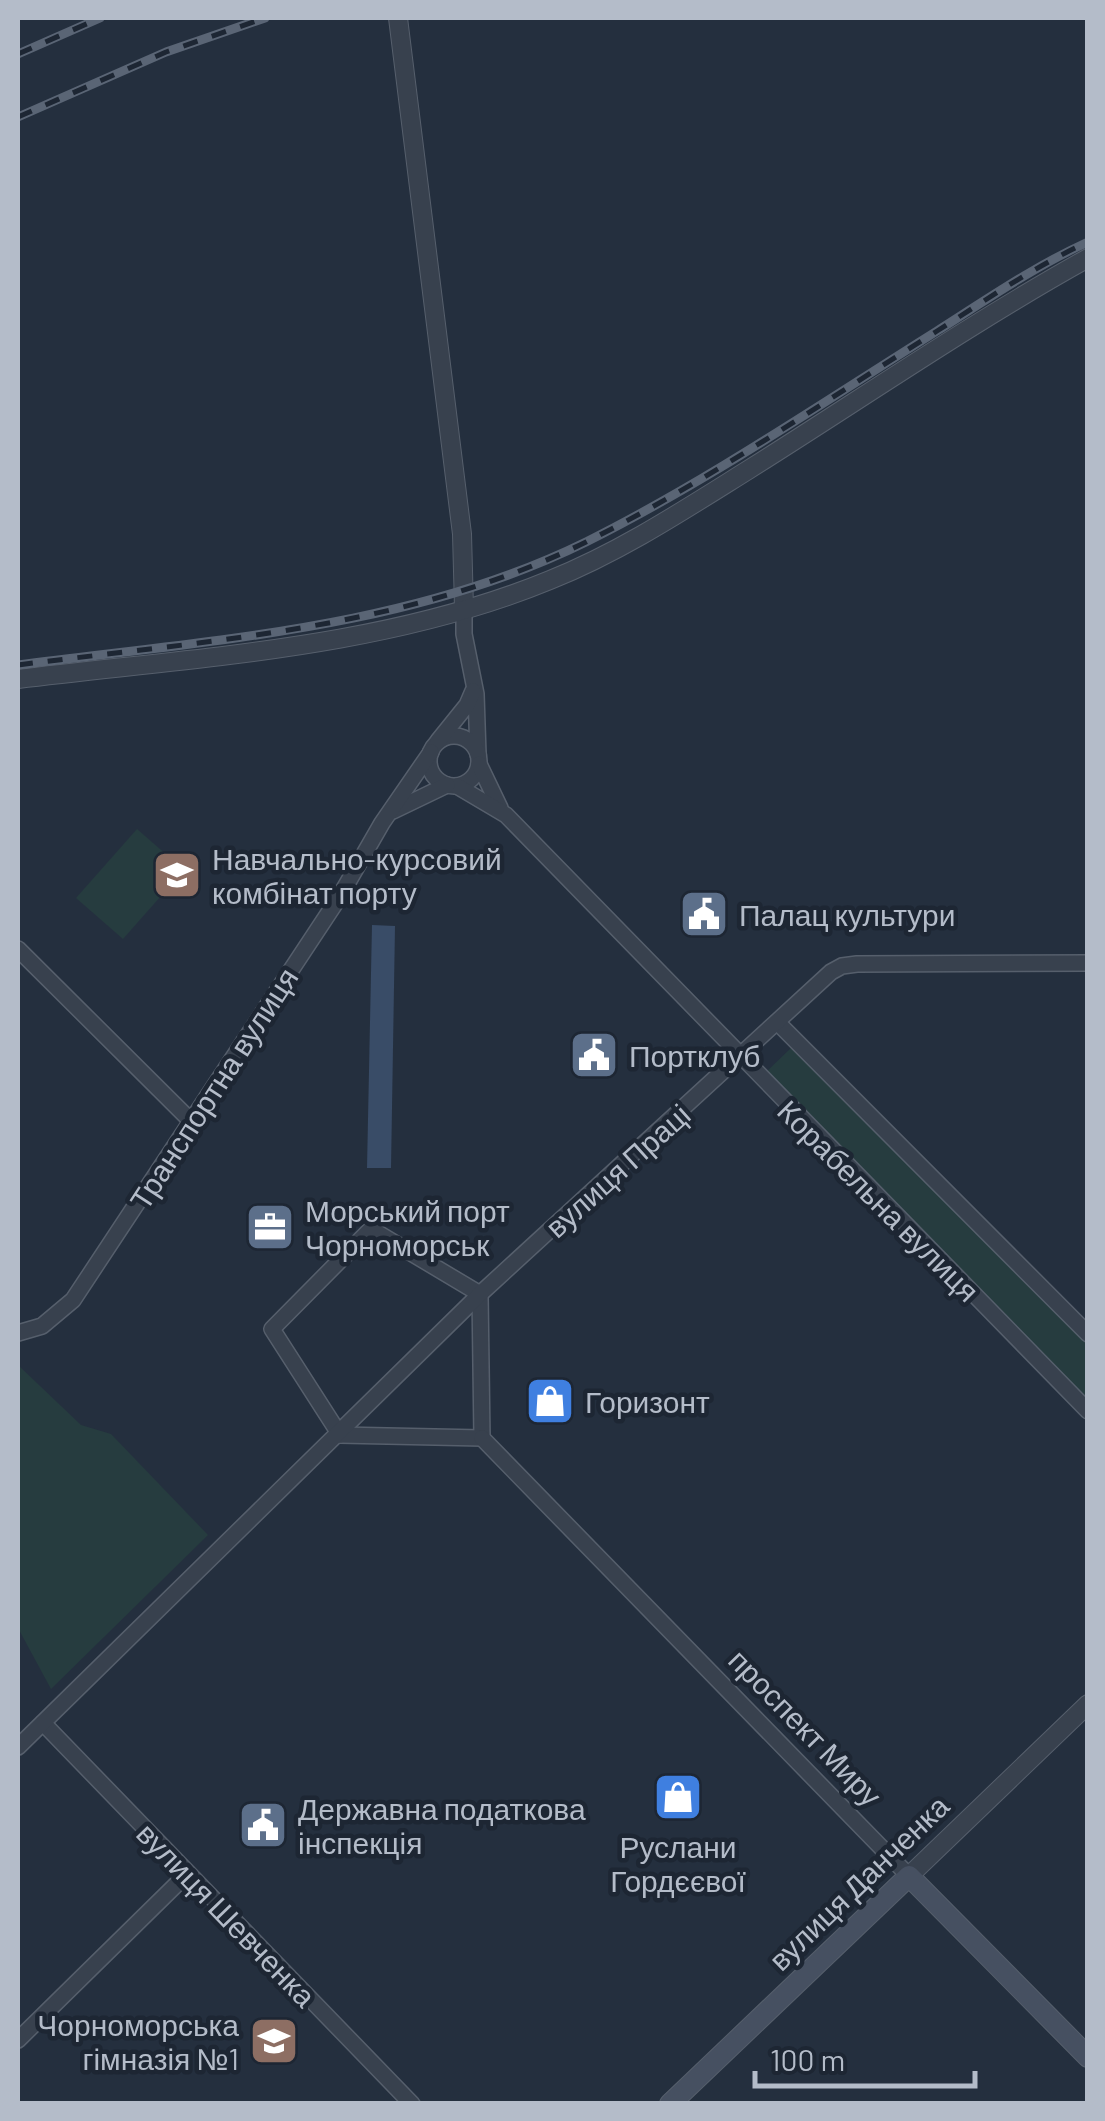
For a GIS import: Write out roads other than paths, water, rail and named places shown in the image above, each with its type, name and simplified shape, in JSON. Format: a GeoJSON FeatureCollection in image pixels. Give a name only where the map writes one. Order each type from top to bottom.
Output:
{"type":"FeatureCollection","features":[{"type":"Feature","properties":{"kind":"main road","name":"проспект Миру"},"geometry":{"type":"LineString","coordinates":[[908,1876],[1088,2057]]}},
{"type":"Feature","properties":{"kind":"main road","name":"вулиця Данченка"},"geometry":{"type":"LineString","coordinates":[[670,2104],[908,1876]]}},
{"type":"Feature","properties":{"kind":"street"},"geometry":{"type":"LineString","coordinates":[[386,817],[400,807],[472,778],[478,759],[474,682],[464,634],[462,534],[398,18]]}},
{"type":"Feature","properties":{"kind":"street"},"geometry":{"type":"LineString","coordinates":[[18,680],[342,639],[464,608],[550,580],[676,515],[1032,289],[1088,258]]}},
{"type":"Feature","properties":{"kind":"street","name":"Транспортна вулиця"},"geometry":{"type":"LineString","coordinates":[[18,1333],[42,1326],[73,1300],[340,896],[386,817],[467,705],[474,682]]}},
{"type":"Feature","properties":{"kind":"street"},"geometry":{"type":"LineString","coordinates":[[459,736],[468,740],[506,816],[433,775],[429,768],[433,748],[444,738],[459,736]]}},
{"type":"Feature","properties":{"kind":"street","name":"Корабельна вулиця"},"geometry":{"type":"LineString","coordinates":[[506,816],[1088,1411]]}},
{"type":"Feature","properties":{"kind":"street"},"geometry":{"type":"LineString","coordinates":[[18,948],[191,1121]]}},
{"type":"Feature","properties":{"kind":"street","name":"вулиця Праці"},"geometry":{"type":"LineString","coordinates":[[340,1435],[480,1294],[842,966],[1088,963]]}},
{"type":"Feature","properties":{"kind":"street","name":"Корабельна вулиця"},"geometry":{"type":"LineString","coordinates":[[777,1022],[1088,1334]]}},
{"type":"Feature","properties":{"kind":"street"},"geometry":{"type":"LineString","coordinates":[[18,1747],[340,1435],[482,1438],[480,1294],[371,1229],[272,1328],[340,1435]]}},
{"type":"Feature","properties":{"kind":"street","name":"проспект Миру"},"geometry":{"type":"LineString","coordinates":[[482,1438],[908,1876]]}},
{"type":"Feature","properties":{"kind":"street","name":"вулиця Данченка"},"geometry":{"type":"LineString","coordinates":[[908,1876],[1088,1704]]}},
{"type":"Feature","properties":{"kind":"street","name":"вулиця Шевченка"},"geometry":{"type":"LineString","coordinates":[[43,1723],[412,2104]]}},
{"type":"Feature","properties":{"kind":"street"},"geometry":{"type":"LineString","coordinates":[[18,2040],[187,1874]]}},
{"type":"Feature","properties":{"kind":"water"},"geometry":{"type":"Polygon","coordinates":[[[372,925],[395,926],[391,1168],[367,1168],[372,925]]]}},
{"type":"Feature","properties":{"kind":"railway"},"geometry":{"type":"LineString","coordinates":[[18,54],[100,18]]}},
{"type":"Feature","properties":{"kind":"railway"},"geometry":{"type":"LineString","coordinates":[[18,117],[166,52],[265,18]]}},
{"type":"Feature","properties":{"kind":"railway"},"geometry":{"type":"LineString","coordinates":[[18,665],[308,627],[379,613],[519,571],[586,542],[676,493],[1011,284],[1088,242]]}},
{"type":"Feature","properties":{"kind":"place","name":"Навчально-курсовий комбінат порту"},"geometry":{"type":"Point","coordinates":[177,875]}},
{"type":"Feature","properties":{"kind":"place","name":"Палац культури"},"geometry":{"type":"Point","coordinates":[704,914]}},
{"type":"Feature","properties":{"kind":"place","name":"Портклуб"},"geometry":{"type":"Point","coordinates":[594,1055]}},
{"type":"Feature","properties":{"kind":"place","name":"Морський порт Чорноморськ"},"geometry":{"type":"Point","coordinates":[270,1227]}},
{"type":"Feature","properties":{"kind":"place","name":"Горизонт"},"geometry":{"type":"Point","coordinates":[550,1401]}},
{"type":"Feature","properties":{"kind":"place","name":"Руслани Гордєєвої"},"geometry":{"type":"Point","coordinates":[678,1797]}},
{"type":"Feature","properties":{"kind":"place","name":"Державна податкова інспекція"},"geometry":{"type":"Point","coordinates":[263,1825]}},
{"type":"Feature","properties":{"kind":"place","name":"Чорноморська гімназія №1"},"geometry":{"type":"Point","coordinates":[274,2041]}}]}
